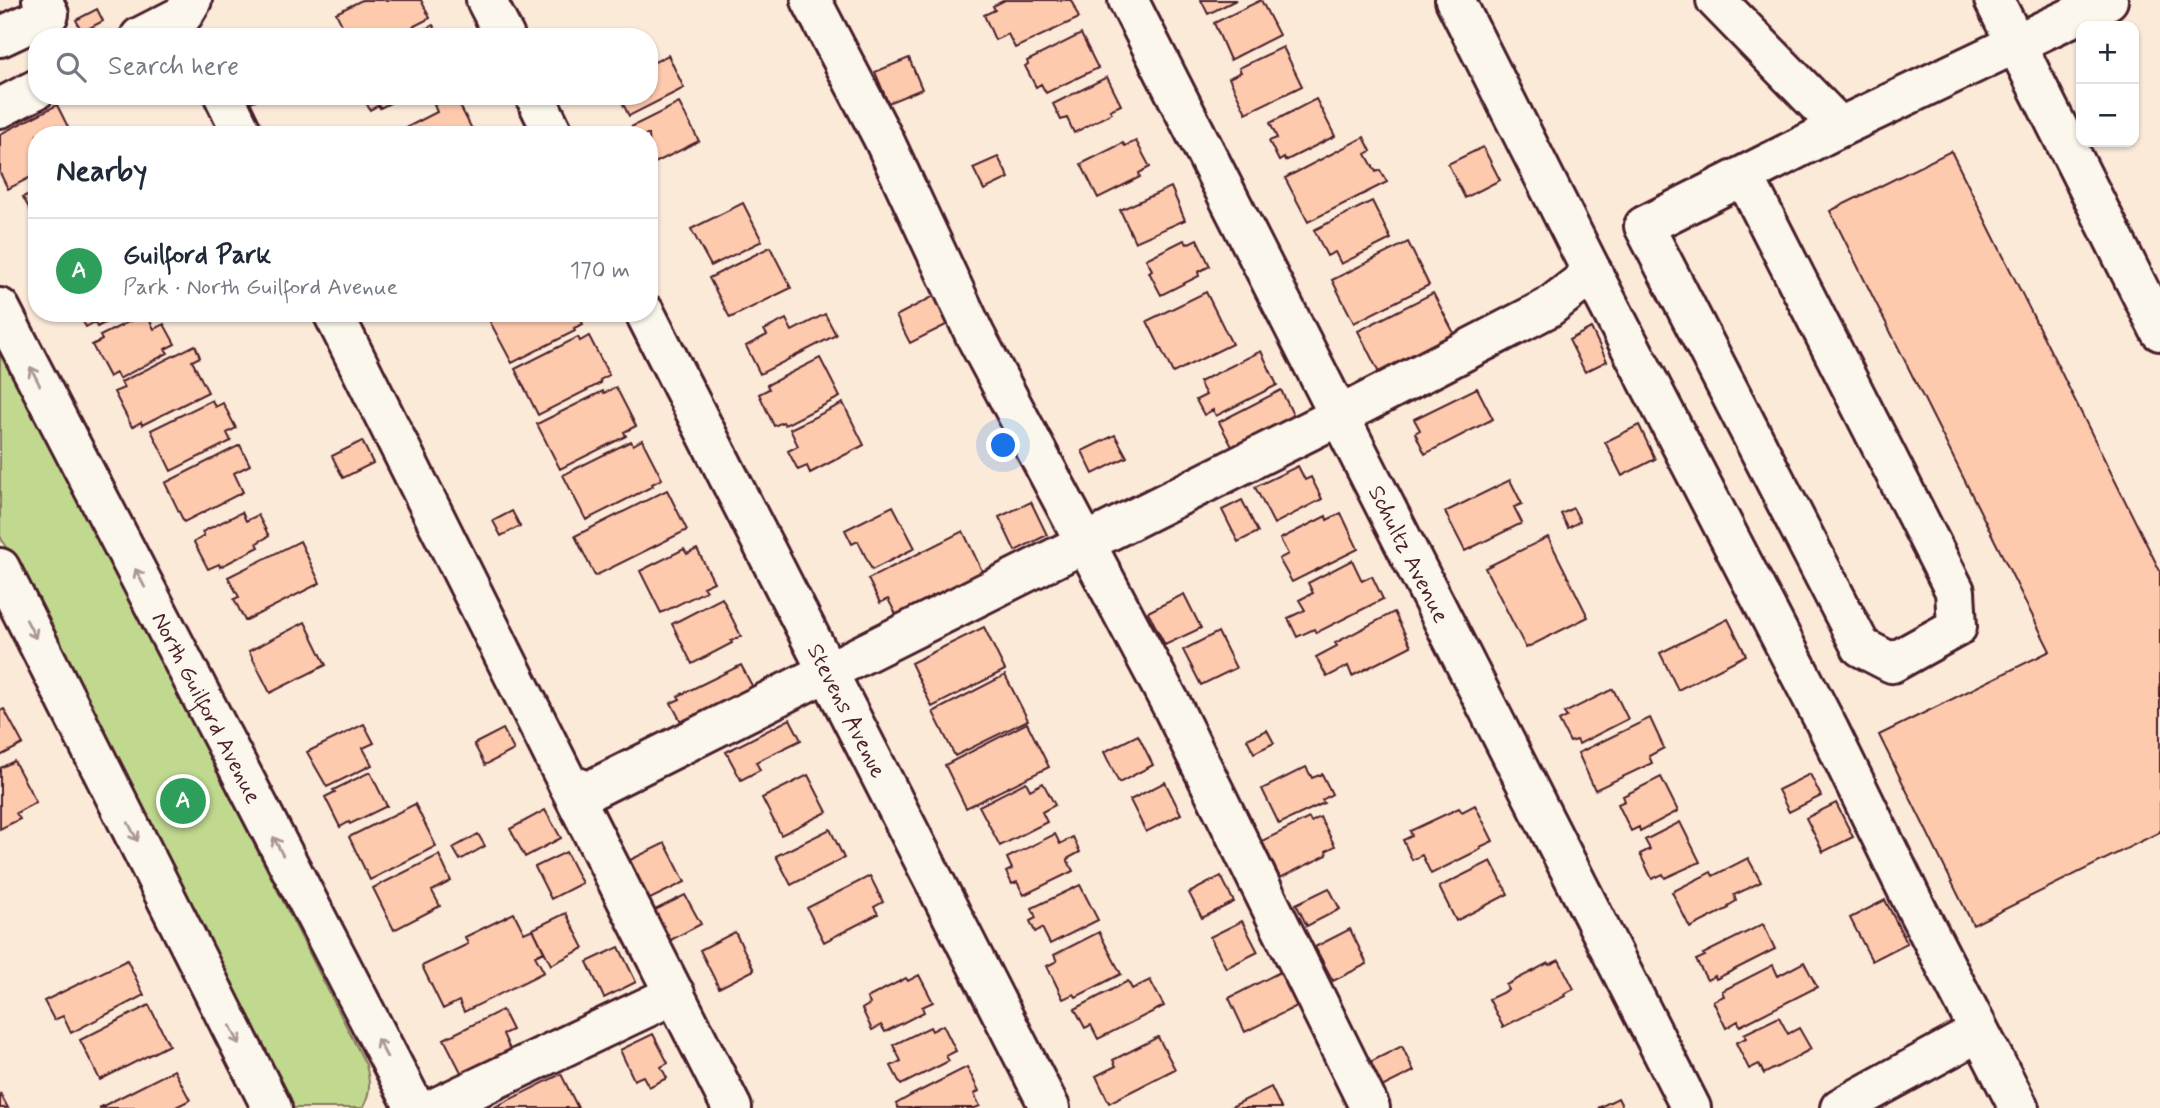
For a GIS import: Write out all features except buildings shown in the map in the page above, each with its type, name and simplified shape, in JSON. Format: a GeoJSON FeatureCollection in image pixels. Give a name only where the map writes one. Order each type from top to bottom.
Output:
{"type":"FeatureCollection","features":[{"type":"Feature","properties":{"kind":"street"},"geometry":{"type":"LineString","coordinates":[[486,0],[500,28]]}},
{"type":"Feature","properties":{"kind":"street"},"geometry":{"type":"LineString","coordinates":[[811,0],[884,140],[975,335],[1172,706],[1370,1108]]}},
{"type":"Feature","properties":{"kind":"street","name":"Schultz Avenue"},"geometry":{"type":"LineString","coordinates":[[1128,0],[1690,1108]]}},
{"type":"Feature","properties":{"kind":"street"},"geometry":{"type":"LineString","coordinates":[[1455,0],[1592,273],[1829,730],[2018,1108]]}},
{"type":"Feature","properties":{"kind":"street"},"geometry":{"type":"LineString","coordinates":[[1716,0],[1840,127]]}},
{"type":"Feature","properties":{"kind":"street"},"geometry":{"type":"LineString","coordinates":[[1994,0],[2160,331]]}},
{"type":"Feature","properties":{"kind":"street"},"geometry":{"type":"LineString","coordinates":[[1744,176],[1955,591],[1958,627],[1892,663],[1861,647],[1644,226],[1840,127],[2108,0]]}},
{"type":"Feature","properties":{"kind":"street"},"geometry":{"type":"LineString","coordinates":[[0,37],[50,17]]}},
{"type":"Feature","properties":{"kind":"street"},"geometry":{"type":"LineString","coordinates":[[162,28],[190,17]]}},
{"type":"Feature","properties":{"kind":"street"},"geometry":{"type":"LineString","coordinates":[[0,108],[28,94]]}},
{"type":"Feature","properties":{"kind":"street"},"geometry":{"type":"LineString","coordinates":[[228,105],[239,126]]}},
{"type":"Feature","properties":{"kind":"street"},"geometry":{"type":"LineString","coordinates":[[539,105],[550,126]]}},
{"type":"Feature","properties":{"kind":"street"},"geometry":{"type":"LineString","coordinates":[[568,784],[589,791],[828,673],[1548,308],[1592,273]]}},
{"type":"Feature","properties":{"kind":"street","name":"North Guilford Avenue"},"geometry":{"type":"LineString","coordinates":[[0,308],[415,1108]]}},
{"type":"Feature","properties":{"kind":"street"},"geometry":{"type":"LineString","coordinates":[[337,322],[732,1108]]}},
{"type":"Feature","properties":{"kind":"street","name":"Stevens Avenue"},"geometry":{"type":"LineString","coordinates":[[650,322],[1050,1108]]}},
{"type":"Feature","properties":{"kind":"street"},"geometry":{"type":"LineString","coordinates":[[0,568],[272,1108]]}},
{"type":"Feature","properties":{"kind":"street"},"geometry":{"type":"LineString","coordinates":[[435,1108],[674,994]]}},
{"type":"Feature","properties":{"kind":"street"},"geometry":{"type":"LineString","coordinates":[[1840,1108],[1979,1032]]}},
{"type":"Feature","properties":{"kind":"green space"},"geometry":{"type":"Polygon","coordinates":[[[0,343],[366,1065],[369,1087],[363,1108],[291,1108],[288,1105],[0,536],[0,343]]]}},
{"type":"Feature","properties":{"kind":"place","name":"Guilford Park"},"geometry":{"type":"Point","coordinates":[183,801]}}]}
